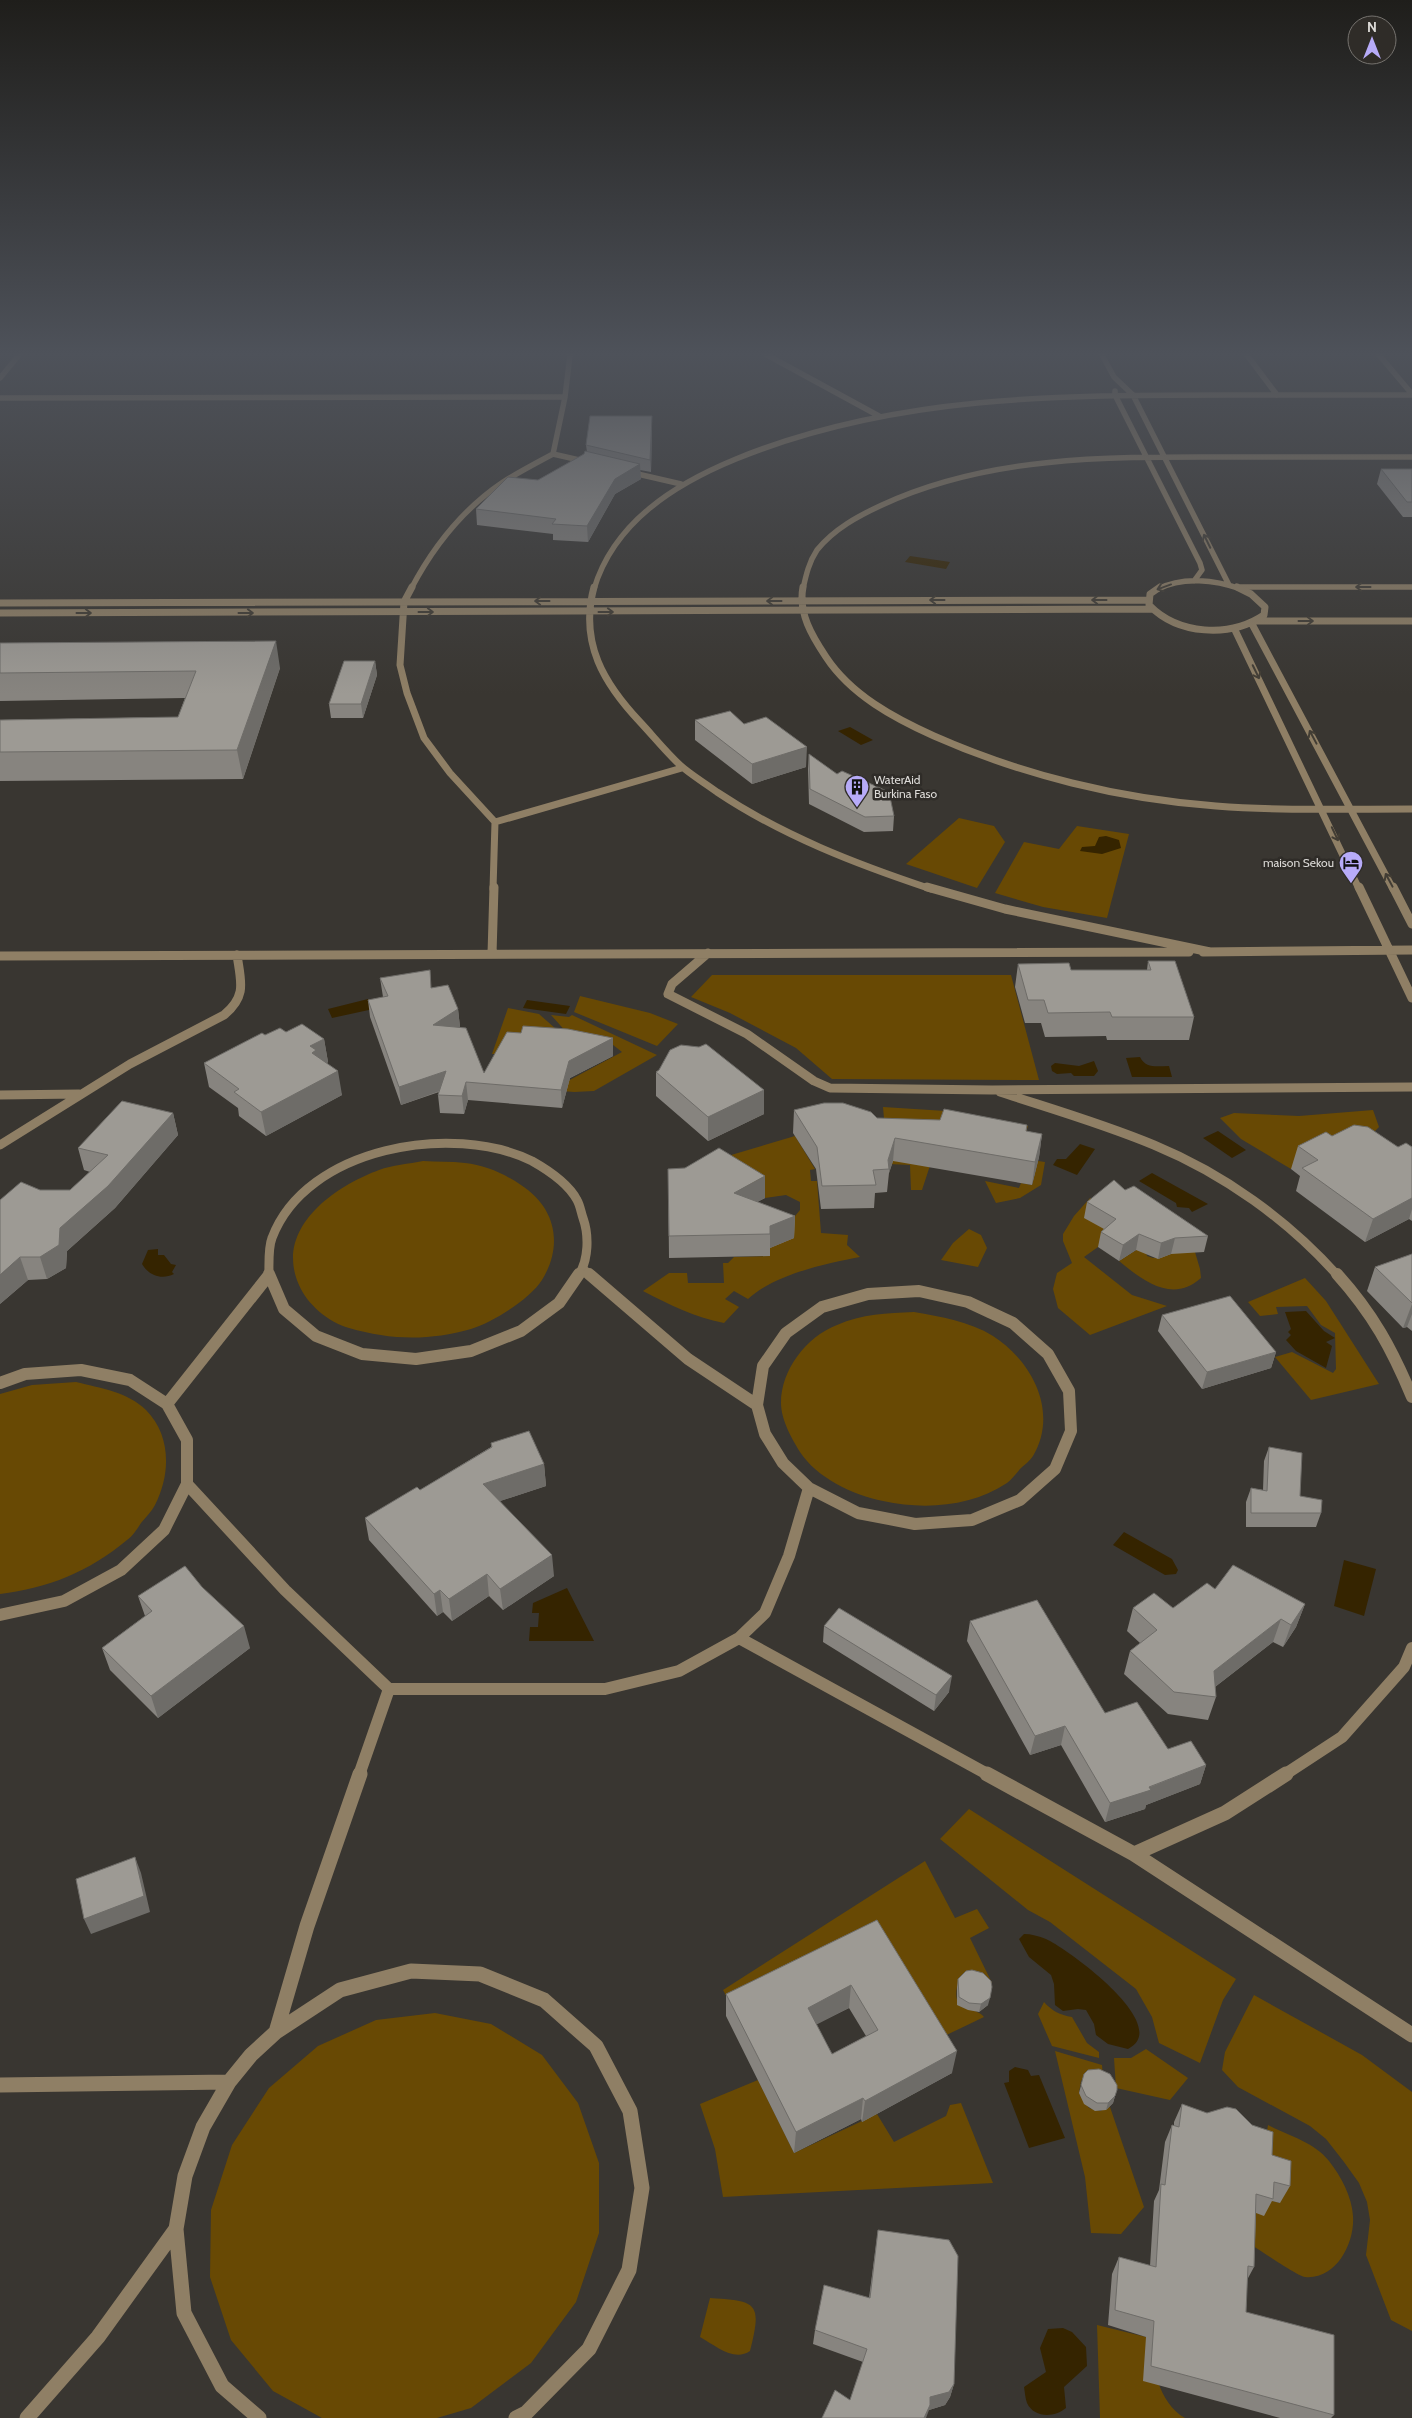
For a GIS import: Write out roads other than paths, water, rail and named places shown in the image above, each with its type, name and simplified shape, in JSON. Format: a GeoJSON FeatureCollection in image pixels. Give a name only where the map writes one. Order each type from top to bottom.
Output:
{"type":"FeatureCollection","features":[{"type":"Feature","properties":{"kind":"street"},"geometry":{"type":"LineString","coordinates":[[492,954],[494,822],[450,773],[424,738],[407,693],[400,665],[403,613],[404,602],[425,562],[448,531],[502,483],[529,468]]}},
{"type":"Feature","properties":{"kind":"street"},"geometry":{"type":"LineString","coordinates":[[716,468],[681,484],[654,503],[627,529],[605,559],[589,601],[590,644],[602,674],[620,701],[682,768],[723,797],[773,828],[850,861],[934,890],[1034,915],[1210,952]]}},
{"type":"Feature","properties":{"kind":"street"},"geometry":{"type":"LineString","coordinates":[[1007,468],[944,481],[896,498],[858,516],[828,539],[809,562],[800,601],[802,611],[813,637],[837,672],[876,706],[932,736],[1012,765],[1099,790],[1211,806],[1412,809]]}},
{"type":"Feature","properties":{"kind":"street"},"geometry":{"type":"LineString","coordinates":[[1151,468],[1200,563],[1202,570],[1194,581]]}},
{"type":"Feature","properties":{"kind":"street"},"geometry":{"type":"LineString","coordinates":[[1170,468],[1228,585]]}},
{"type":"Feature","properties":{"kind":"street"},"geometry":{"type":"LineString","coordinates":[[626,471],[681,484]]}},
{"type":"Feature","properties":{"kind":"street"},"geometry":{"type":"LineString","coordinates":[[1254,623],[1264,615],[1265,608],[1260,600],[1250,593],[1228,585],[1194,581],[1167,584],[1157,588],[1150,594],[1148,600],[1152,609],[1172,622],[1186,626],[1219,630],[1254,623],[1412,621]]}},
{"type":"Feature","properties":{"kind":"street"},"geometry":{"type":"LineString","coordinates":[[1236,587],[1412,587]]}},
{"type":"Feature","properties":{"kind":"street"},"geometry":{"type":"LineString","coordinates":[[0,603],[1148,600]]}},
{"type":"Feature","properties":{"kind":"street"},"geometry":{"type":"LineString","coordinates":[[61,613],[68,603]]}},
{"type":"Feature","properties":{"kind":"street"},"geometry":{"type":"LineString","coordinates":[[184,613],[190,603]]}},
{"type":"Feature","properties":{"kind":"street"},"geometry":{"type":"LineString","coordinates":[[0,613],[1152,609]]}},
{"type":"Feature","properties":{"kind":"street"},"geometry":{"type":"LineString","coordinates":[[1254,623],[1412,924]]}},
{"type":"Feature","properties":{"kind":"street"},"geometry":{"type":"LineString","coordinates":[[1234,628],[1323,809],[1412,998]]}},
{"type":"Feature","properties":{"kind":"street"},"geometry":{"type":"LineString","coordinates":[[494,822],[682,768]]}},
{"type":"Feature","properties":{"kind":"street"},"geometry":{"type":"LineString","coordinates":[[0,956],[1412,950]]}},
{"type":"Feature","properties":{"kind":"street"},"geometry":{"type":"LineString","coordinates":[[708,953],[672,984],[668,994],[747,1034],[822,1085],[840,1090],[1412,1087]]}},
{"type":"Feature","properties":{"kind":"street"},"geometry":{"type":"LineString","coordinates":[[0,1145],[43,1120],[80,1094],[130,1064],[236,1007],[241,1000],[242,992],[237,955]]}},
{"type":"Feature","properties":{"kind":"street"},"geometry":{"type":"LineString","coordinates":[[992,1090],[1118,1131],[1175,1154],[1231,1186],[1298,1235],[1360,1301],[1392,1349],[1412,1397]]}},
{"type":"Feature","properties":{"kind":"street"},"geometry":{"type":"LineString","coordinates":[[0,1095],[80,1094]]}},
{"type":"Feature","properties":{"kind":"street"},"geometry":{"type":"LineString","coordinates":[[466,1143],[494,1148],[512,1152],[550,1171],[577,1199],[583,1216],[588,1232],[583,1268],[559,1303],[521,1331],[471,1351],[416,1359],[362,1354],[316,1336],[284,1309],[269,1275],[271,1239],[291,1205],[324,1176],[367,1155],[416,1144],[466,1143]]}},
{"type":"Feature","properties":{"kind":"street"},"geometry":{"type":"LineString","coordinates":[[583,1268],[688,1359],[757,1405]]}},
{"type":"Feature","properties":{"kind":"street"},"geometry":{"type":"LineString","coordinates":[[167,1404],[269,1275]]}},
{"type":"Feature","properties":{"kind":"street"},"geometry":{"type":"LineString","coordinates":[[919,1291],[968,1302],[1013,1323],[1048,1354],[1068,1391],[1071,1432],[1055,1469],[1020,1500],[972,1520],[915,1524],[858,1513],[810,1488],[782,1463],[765,1434],[757,1405],[763,1366],[786,1332],[822,1308],[868,1294],[919,1291]]}},
{"type":"Feature","properties":{"kind":"street"},"geometry":{"type":"LineString","coordinates":[[0,1383],[25,1374],[81,1370],[130,1380],[167,1404],[187,1440],[186,1484],[164,1530],[121,1570],[64,1601],[0,1615]]}},
{"type":"Feature","properties":{"kind":"street"},"geometry":{"type":"LineString","coordinates":[[186,1484],[285,1590],[389,1689],[605,1689],[678,1671],[739,1638],[765,1613],[789,1556],[810,1488]]}},
{"type":"Feature","properties":{"kind":"street"},"geometry":{"type":"LineString","coordinates":[[739,1638],[1134,1854],[1412,2035]]}},
{"type":"Feature","properties":{"kind":"street"},"geometry":{"type":"LineString","coordinates":[[1134,1854],[1225,1814],[1342,1737],[1404,1667],[1412,1648]]}},
{"type":"Feature","properties":{"kind":"street"},"geometry":{"type":"LineString","coordinates":[[276,2032],[307,1926],[389,1689]]}},
{"type":"Feature","properties":{"kind":"street"},"geometry":{"type":"LineString","coordinates":[[259,2418],[222,2386],[184,2313],[176,2230],[185,2176],[203,2127],[229,2082],[251,2055],[276,2032],[340,1990],[411,1971],[480,1974],[544,2000],[596,2046],[630,2111],[642,2188],[629,2270],[589,2349],[526,2413],[516,2418]]}},
{"type":"Feature","properties":{"kind":"street"},"geometry":{"type":"LineString","coordinates":[[0,2085],[229,2082]]}},
{"type":"Feature","properties":{"kind":"street"},"geometry":{"type":"LineString","coordinates":[[27,2418],[98,2338],[176,2230]]}},
{"type":"Feature","properties":{"kind":"place","name":"WaterAid Burkina Faso"},"geometry":{"type":"Point","coordinates":[857,808]}},
{"type":"Feature","properties":{"kind":"place","name":"maison Sekou"},"geometry":{"type":"Point","coordinates":[1351,884]}}]}
